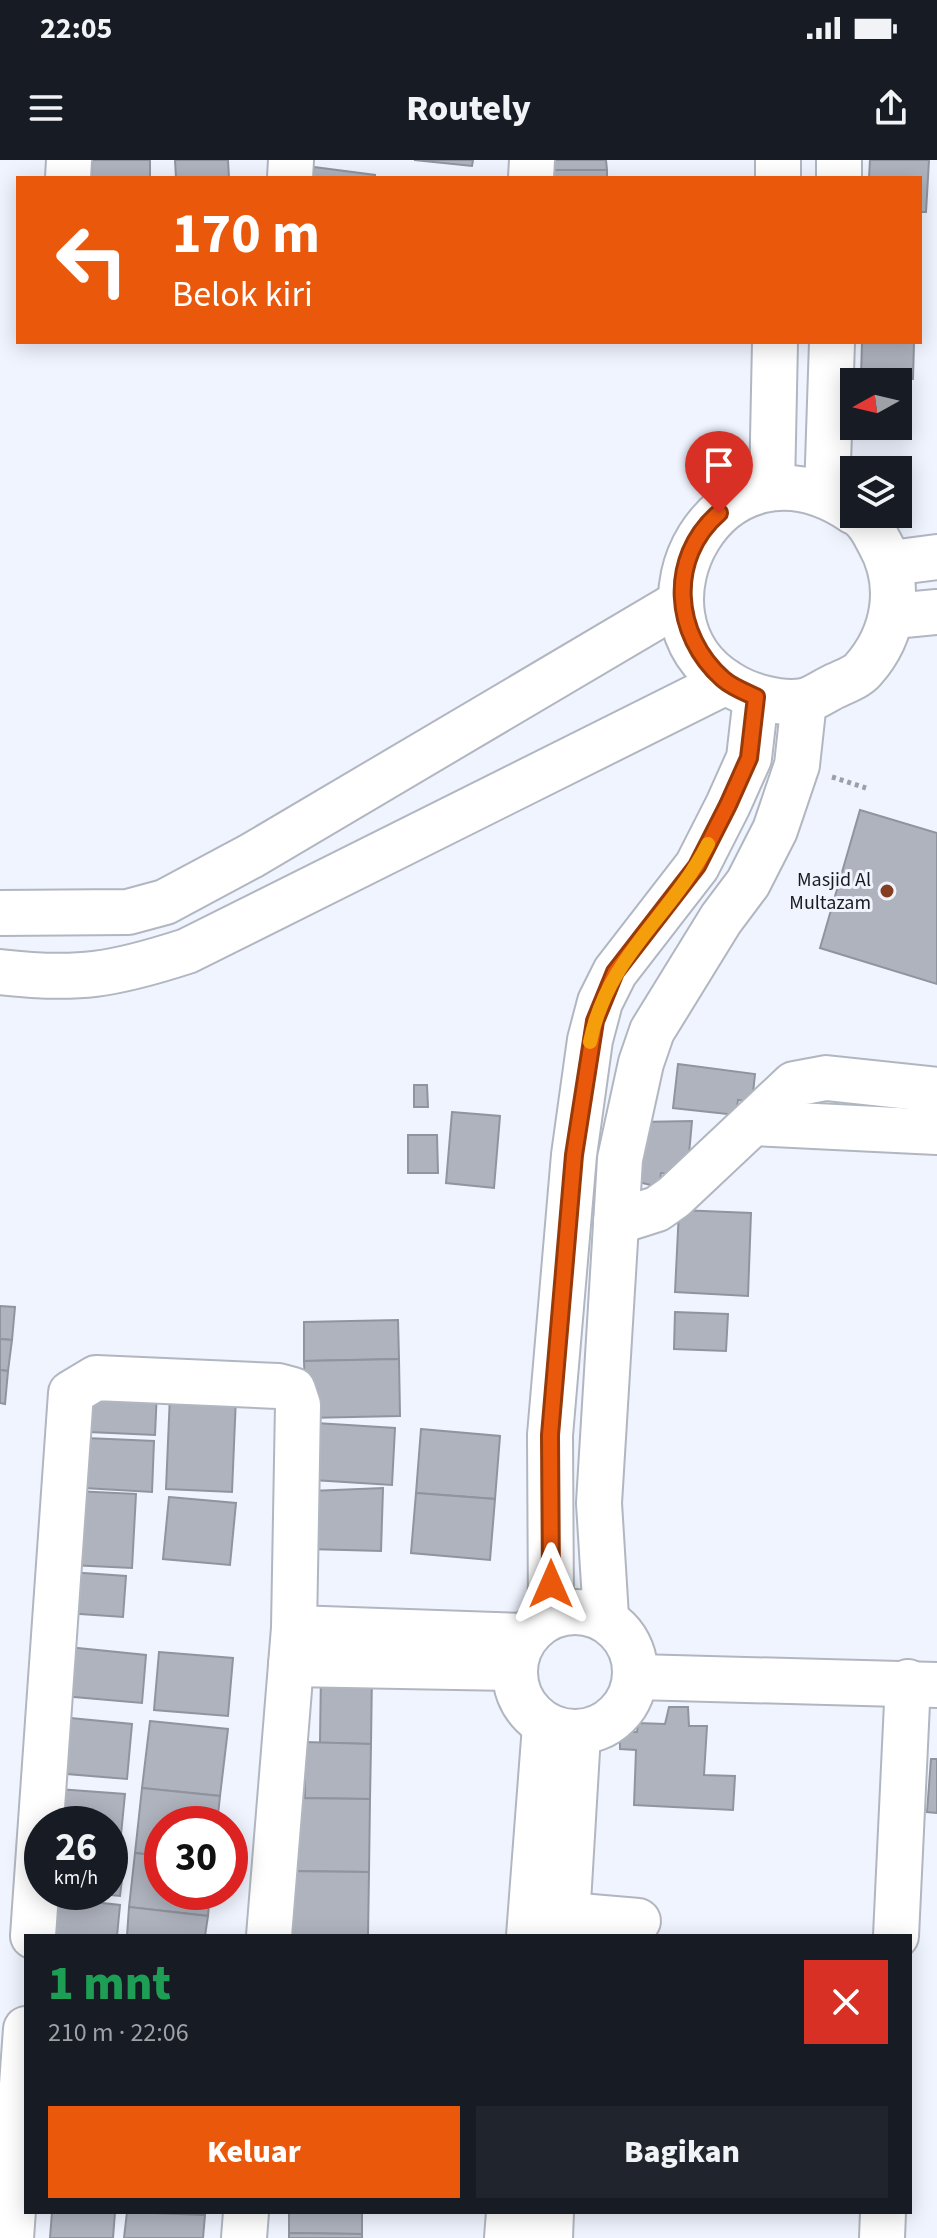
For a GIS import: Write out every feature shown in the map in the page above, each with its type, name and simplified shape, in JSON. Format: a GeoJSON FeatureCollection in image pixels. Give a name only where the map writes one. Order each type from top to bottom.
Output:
{"type":"FeatureCollection","features":[{"type":"Feature","properties":{"kind":"street"},"geometry":{"type":"LineString","coordinates":[[772,487],[775,360],[832,361],[841,456]]}},
{"type":"Feature","properties":{"kind":"street"},"geometry":{"type":"LineString","coordinates":[[840,504],[772,487],[735,500],[704,526],[685,562],[681,602],[688,633],[704,660],[741,690],[804,701],[862,672],[894,616],[891,563],[871,528]]}},
{"type":"Feature","properties":{"kind":"street"},"geometry":{"type":"LineString","coordinates":[[891,563],[937,557]]}},
{"type":"Feature","properties":{"kind":"street"},"geometry":{"type":"LineString","coordinates":[[0,913],[128,912],[165,902],[251,856],[681,602]]}},
{"type":"Feature","properties":{"kind":"street"},"geometry":{"type":"LineString","coordinates":[[894,616],[937,612]]}},
{"type":"Feature","properties":{"kind":"street"},"geometry":{"type":"LineString","coordinates":[[741,690],[749,758],[697,866],[615,972],[600,1002],[588,1054],[574,1155],[559,1348],[521,1701],[561,1730],[606,1725],[627,1705],[637,1677],[635,1654],[624,1633],[606,1617],[599,1503],[620,1159],[641,1063],[652,1031],[748,883],[775,830],[797,765],[804,701]]}},
{"type":"Feature","properties":{"kind":"street"},"geometry":{"type":"LineString","coordinates":[[0,972],[58,979],[123,972],[187,951],[741,690]]}},
{"type":"Feature","properties":{"kind":"street"},"geometry":{"type":"LineString","coordinates":[[615,972],[669,1003]]}},
{"type":"Feature","properties":{"kind":"street"},"geometry":{"type":"LineString","coordinates":[[616,1222],[666,1203],[691,1184],[724,1147],[754,1123],[927,1110]]}},
{"type":"Feature","properties":{"kind":"street"},"geometry":{"type":"LineString","coordinates":[[559,1348],[608,1352]]}},
{"type":"Feature","properties":{"kind":"street"},"geometry":{"type":"LineString","coordinates":[[33,1934],[71,1393],[96,1378],[278,1386],[293,1390],[298,1405],[292,1646],[269,1934]]}},
{"type":"Feature","properties":{"kind":"street"},"geometry":{"type":"LineString","coordinates":[[550,1435],[602,1438]]}},
{"type":"Feature","properties":{"kind":"street"},"geometry":{"type":"LineString","coordinates":[[292,1646],[529,1639],[606,1617]]}},
{"type":"Feature","properties":{"kind":"street"},"geometry":{"type":"LineString","coordinates":[[637,1677],[922,1684],[896,1934]]}},
{"type":"Feature","properties":{"kind":"street"},"geometry":{"type":"LineString","coordinates":[[561,1730],[567,1925],[638,1921]]}},
{"type":"Feature","properties":{"kind":"street"},"geometry":{"type":"LineString","coordinates":[[529,1934],[561,1730]]}},
{"type":"Feature","properties":{"kind":"street"},"geometry":{"type":"LineString","coordinates":[[11,2238],[24,2057]]}},
{"type":"Feature","properties":{"kind":"street"},"geometry":{"type":"LineString","coordinates":[[244,2238],[246,2214]]}},
{"type":"Feature","properties":{"kind":"street"},"geometry":{"type":"LineString","coordinates":[[507,2238],[509,2214]]}},
{"type":"Feature","properties":{"kind":"street"},"geometry":{"type":"LineString","coordinates":[[550,2238],[551,2214]]}},
{"type":"Feature","properties":{"kind":"street"},"geometry":{"type":"LineString","coordinates":[[882,2238],[883,2214]]}},
{"type":"Feature","properties":{"kind":"building"},"geometry":{"type":"Polygon","coordinates":[[[92,160],[150,160],[150,176],[91,176],[92,160]]]}},
{"type":"Feature","properties":{"kind":"building"},"geometry":{"type":"Polygon","coordinates":[[[175,160],[228,160],[229,176],[176,176],[175,160]]]}},
{"type":"Feature","properties":{"kind":"building"},"geometry":{"type":"Polygon","coordinates":[[[414,160],[473,160],[472,166],[414,160]]]}},
{"type":"Feature","properties":{"kind":"building"},"geometry":{"type":"Polygon","coordinates":[[[549,160],[606,160],[607,170],[548,170],[549,160]]]}},
{"type":"Feature","properties":{"kind":"building"},"geometry":{"type":"Polygon","coordinates":[[[870,160],[929,160],[926,212],[922,212],[922,176],[869,176],[870,160]]]}},
{"type":"Feature","properties":{"kind":"building"},"geometry":{"type":"Polygon","coordinates":[[[314,167],[375,175],[375,176],[312,176],[314,167]]]}},
{"type":"Feature","properties":{"kind":"building"},"geometry":{"type":"Polygon","coordinates":[[[548,170],[607,170],[607,176],[547,176],[548,170]]]}},
{"type":"Feature","properties":{"kind":"building"},"geometry":{"type":"Polygon","coordinates":[[[862,344],[914,344],[913,379],[912,368],[861,368],[862,344]]]}},
{"type":"Feature","properties":{"kind":"building","name":"Masjid Al Multazam"},"geometry":{"type":"Polygon","coordinates":[[[860,810],[937,833],[937,984],[820,948],[860,810]]]}},
{"type":"Feature","properties":{"kind":"building"},"geometry":{"type":"Polygon","coordinates":[[[678,1064],[755,1074],[752,1102],[738,1100],[736,1115],[673,1108],[678,1064]]]}},
{"type":"Feature","properties":{"kind":"building"},"geometry":{"type":"Polygon","coordinates":[[[414,1085],[427,1085],[428,1107],[414,1107],[414,1085]]]}},
{"type":"Feature","properties":{"kind":"building"},"geometry":{"type":"Polygon","coordinates":[[[452,1112],[500,1116],[494,1188],[446,1183],[452,1112]]]}},
{"type":"Feature","properties":{"kind":"building"},"geometry":{"type":"Polygon","coordinates":[[[692,1121],[687,1176],[661,1173],[659,1187],[630,1180],[639,1122],[692,1121]]]}},
{"type":"Feature","properties":{"kind":"building"},"geometry":{"type":"Polygon","coordinates":[[[408,1135],[437,1135],[438,1173],[408,1173],[408,1135]]]}},
{"type":"Feature","properties":{"kind":"building"},"geometry":{"type":"Polygon","coordinates":[[[679,1210],[751,1213],[748,1296],[675,1292],[679,1210]]]}},
{"type":"Feature","properties":{"kind":"building"},"geometry":{"type":"Polygon","coordinates":[[[0,1306],[15,1307],[12,1340],[0,1339],[0,1306]]]}},
{"type":"Feature","properties":{"kind":"building"},"geometry":{"type":"Polygon","coordinates":[[[675,1312],[728,1314],[726,1351],[674,1349],[675,1312]]]}},
{"type":"Feature","properties":{"kind":"building"},"geometry":{"type":"Polygon","coordinates":[[[398,1320],[399,1359],[304,1361],[304,1322],[398,1320]]]}},
{"type":"Feature","properties":{"kind":"building"},"geometry":{"type":"Polygon","coordinates":[[[0,1339],[12,1340],[8,1371],[0,1370],[0,1339]]]}},
{"type":"Feature","properties":{"kind":"building"},"geometry":{"type":"Polygon","coordinates":[[[399,1359],[400,1416],[306,1418],[304,1361],[399,1359]]]}},
{"type":"Feature","properties":{"kind":"building"},"geometry":{"type":"Polygon","coordinates":[[[0,1370],[8,1371],[5,1404],[0,1403],[0,1370]]]}},
{"type":"Feature","properties":{"kind":"building"},"geometry":{"type":"Polygon","coordinates":[[[91,1387],[157,1390],[155,1435],[89,1432],[91,1387]]]}},
{"type":"Feature","properties":{"kind":"building"},"geometry":{"type":"Polygon","coordinates":[[[170,1395],[236,1397],[232,1492],[166,1489],[170,1395]]]}},
{"type":"Feature","properties":{"kind":"building"},"geometry":{"type":"Polygon","coordinates":[[[316,1423],[395,1428],[392,1485],[313,1480],[316,1423]]]}},
{"type":"Feature","properties":{"kind":"building"},"geometry":{"type":"Polygon","coordinates":[[[421,1429],[500,1436],[495,1499],[416,1493],[421,1429]]]}},
{"type":"Feature","properties":{"kind":"building"},"geometry":{"type":"Polygon","coordinates":[[[86,1438],[154,1441],[152,1492],[84,1488],[86,1438]]]}},
{"type":"Feature","properties":{"kind":"building"},"geometry":{"type":"Polygon","coordinates":[[[383,1488],[381,1551],[308,1549],[311,1491],[383,1488]]]}},
{"type":"Feature","properties":{"kind":"building"},"geometry":{"type":"Polygon","coordinates":[[[74,1491],[136,1494],[132,1568],[70,1565],[74,1491]]]}},
{"type":"Feature","properties":{"kind":"building"},"geometry":{"type":"Polygon","coordinates":[[[416,1493],[495,1499],[490,1560],[411,1553],[416,1493]]]}},
{"type":"Feature","properties":{"kind":"building"},"geometry":{"type":"Polygon","coordinates":[[[169,1497],[236,1503],[230,1565],[163,1559],[169,1497]]]}},
{"type":"Feature","properties":{"kind":"building"},"geometry":{"type":"Polygon","coordinates":[[[69,1572],[126,1576],[123,1617],[66,1613],[69,1572]]]}},
{"type":"Feature","properties":{"kind":"building"},"geometry":{"type":"Polygon","coordinates":[[[68,1647],[146,1655],[142,1703],[63,1696],[68,1647]]]}},
{"type":"Feature","properties":{"kind":"building"},"geometry":{"type":"Polygon","coordinates":[[[159,1652],[233,1658],[228,1716],[154,1710],[159,1652]]]}},
{"type":"Feature","properties":{"kind":"building"},"geometry":{"type":"Polygon","coordinates":[[[321,1671],[372,1672],[371,1744],[320,1743],[321,1671]]]}},
{"type":"Feature","properties":{"kind":"building"},"geometry":{"type":"Polygon","coordinates":[[[669,1707],[688,1707],[689,1726],[707,1726],[704,1775],[735,1776],[733,1810],[634,1805],[636,1750],[620,1749],[620,1732],[637,1732],[638,1723],[665,1724],[669,1707]]]}},
{"type":"Feature","properties":{"kind":"building"},"geometry":{"type":"Polygon","coordinates":[[[60,1717],[132,1724],[127,1779],[55,1773],[60,1717]]]}},
{"type":"Feature","properties":{"kind":"building"},"geometry":{"type":"Polygon","coordinates":[[[150,1721],[228,1729],[220,1796],[142,1788],[150,1721]]]}},
{"type":"Feature","properties":{"kind":"building"},"geometry":{"type":"Polygon","coordinates":[[[305,1742],[371,1744],[370,1799],[305,1798],[305,1742]]]}},
{"type":"Feature","properties":{"kind":"building"},"geometry":{"type":"Polygon","coordinates":[[[931,1759],[937,1759],[937,1813],[927,1812],[931,1759]]]}},
{"type":"Feature","properties":{"kind":"building"},"geometry":{"type":"Polygon","coordinates":[[[142,1788],[220,1796],[219,1806],[144,1806],[144,1854],[135,1853],[142,1788]]]}},
{"type":"Feature","properties":{"kind":"building"},"geometry":{"type":"Polygon","coordinates":[[[58,1789],[125,1794],[124,1806],[57,1806],[58,1789]]]}},
{"type":"Feature","properties":{"kind":"building"},"geometry":{"type":"Polygon","coordinates":[[[294,1798],[370,1799],[369,1872],[293,1871],[294,1798]]]}},
{"type":"Feature","properties":{"kind":"building"},"geometry":{"type":"Polygon","coordinates":[[[135,1853],[144,1854],[144,1909],[129,1907],[135,1853]]]}},
{"type":"Feature","properties":{"kind":"building"},"geometry":{"type":"Polygon","coordinates":[[[280,1871],[369,1872],[368,1934],[279,1934],[280,1871]]]}},
{"type":"Feature","properties":{"kind":"building"},"geometry":{"type":"Polygon","coordinates":[[[129,1907],[208,1916],[205,1934],[127,1934],[129,1907]]]}},
{"type":"Feature","properties":{"kind":"building"},"geometry":{"type":"Polygon","coordinates":[[[46,1910],[120,1910],[117,1934],[43,1934],[46,1910]]]}},
{"type":"Feature","properties":{"kind":"building"},"geometry":{"type":"Polygon","coordinates":[[[155,1910],[208,1910],[208,1916],[155,1910]]]}},
{"type":"Feature","properties":{"kind":"building"},"geometry":{"type":"Polygon","coordinates":[[[52,2214],[115,2214],[113,2238],[50,2238],[52,2214]]]}},
{"type":"Feature","properties":{"kind":"building"},"geometry":{"type":"Polygon","coordinates":[[[127,2214],[205,2215],[203,2238],[124,2238],[127,2214]]]}},
{"type":"Feature","properties":{"kind":"building"},"geometry":{"type":"Polygon","coordinates":[[[289,2214],[362,2214],[362,2234],[289,2233],[289,2214]]]}},
{"type":"Feature","properties":{"kind":"building"},"geometry":{"type":"Polygon","coordinates":[[[289,2233],[362,2234],[362,2238],[289,2238],[289,2233]]]}},
{"type":"Feature","properties":{"kind":"slow traffic"},"geometry":{"type":"LineString","coordinates":[[590,1042],[600,1002],[615,972],[697,866],[708,844]]}},
{"type":"Feature","properties":{"kind":"place","name":"Masjid Al Multazam"},"geometry":{"type":"Point","coordinates":[887,891]}},
{"type":"Feature","properties":{"kind":"route"},"geometry":{"type":"LineString","coordinates":[[551,1584],[550,1435],[574,1155],[590,1040],[600,1002],[615,972],[697,866],[749,758],[756,697],[726,682],[704,660],[688,633],[681,602],[685,562],[704,526],[719,513]]}}]}
